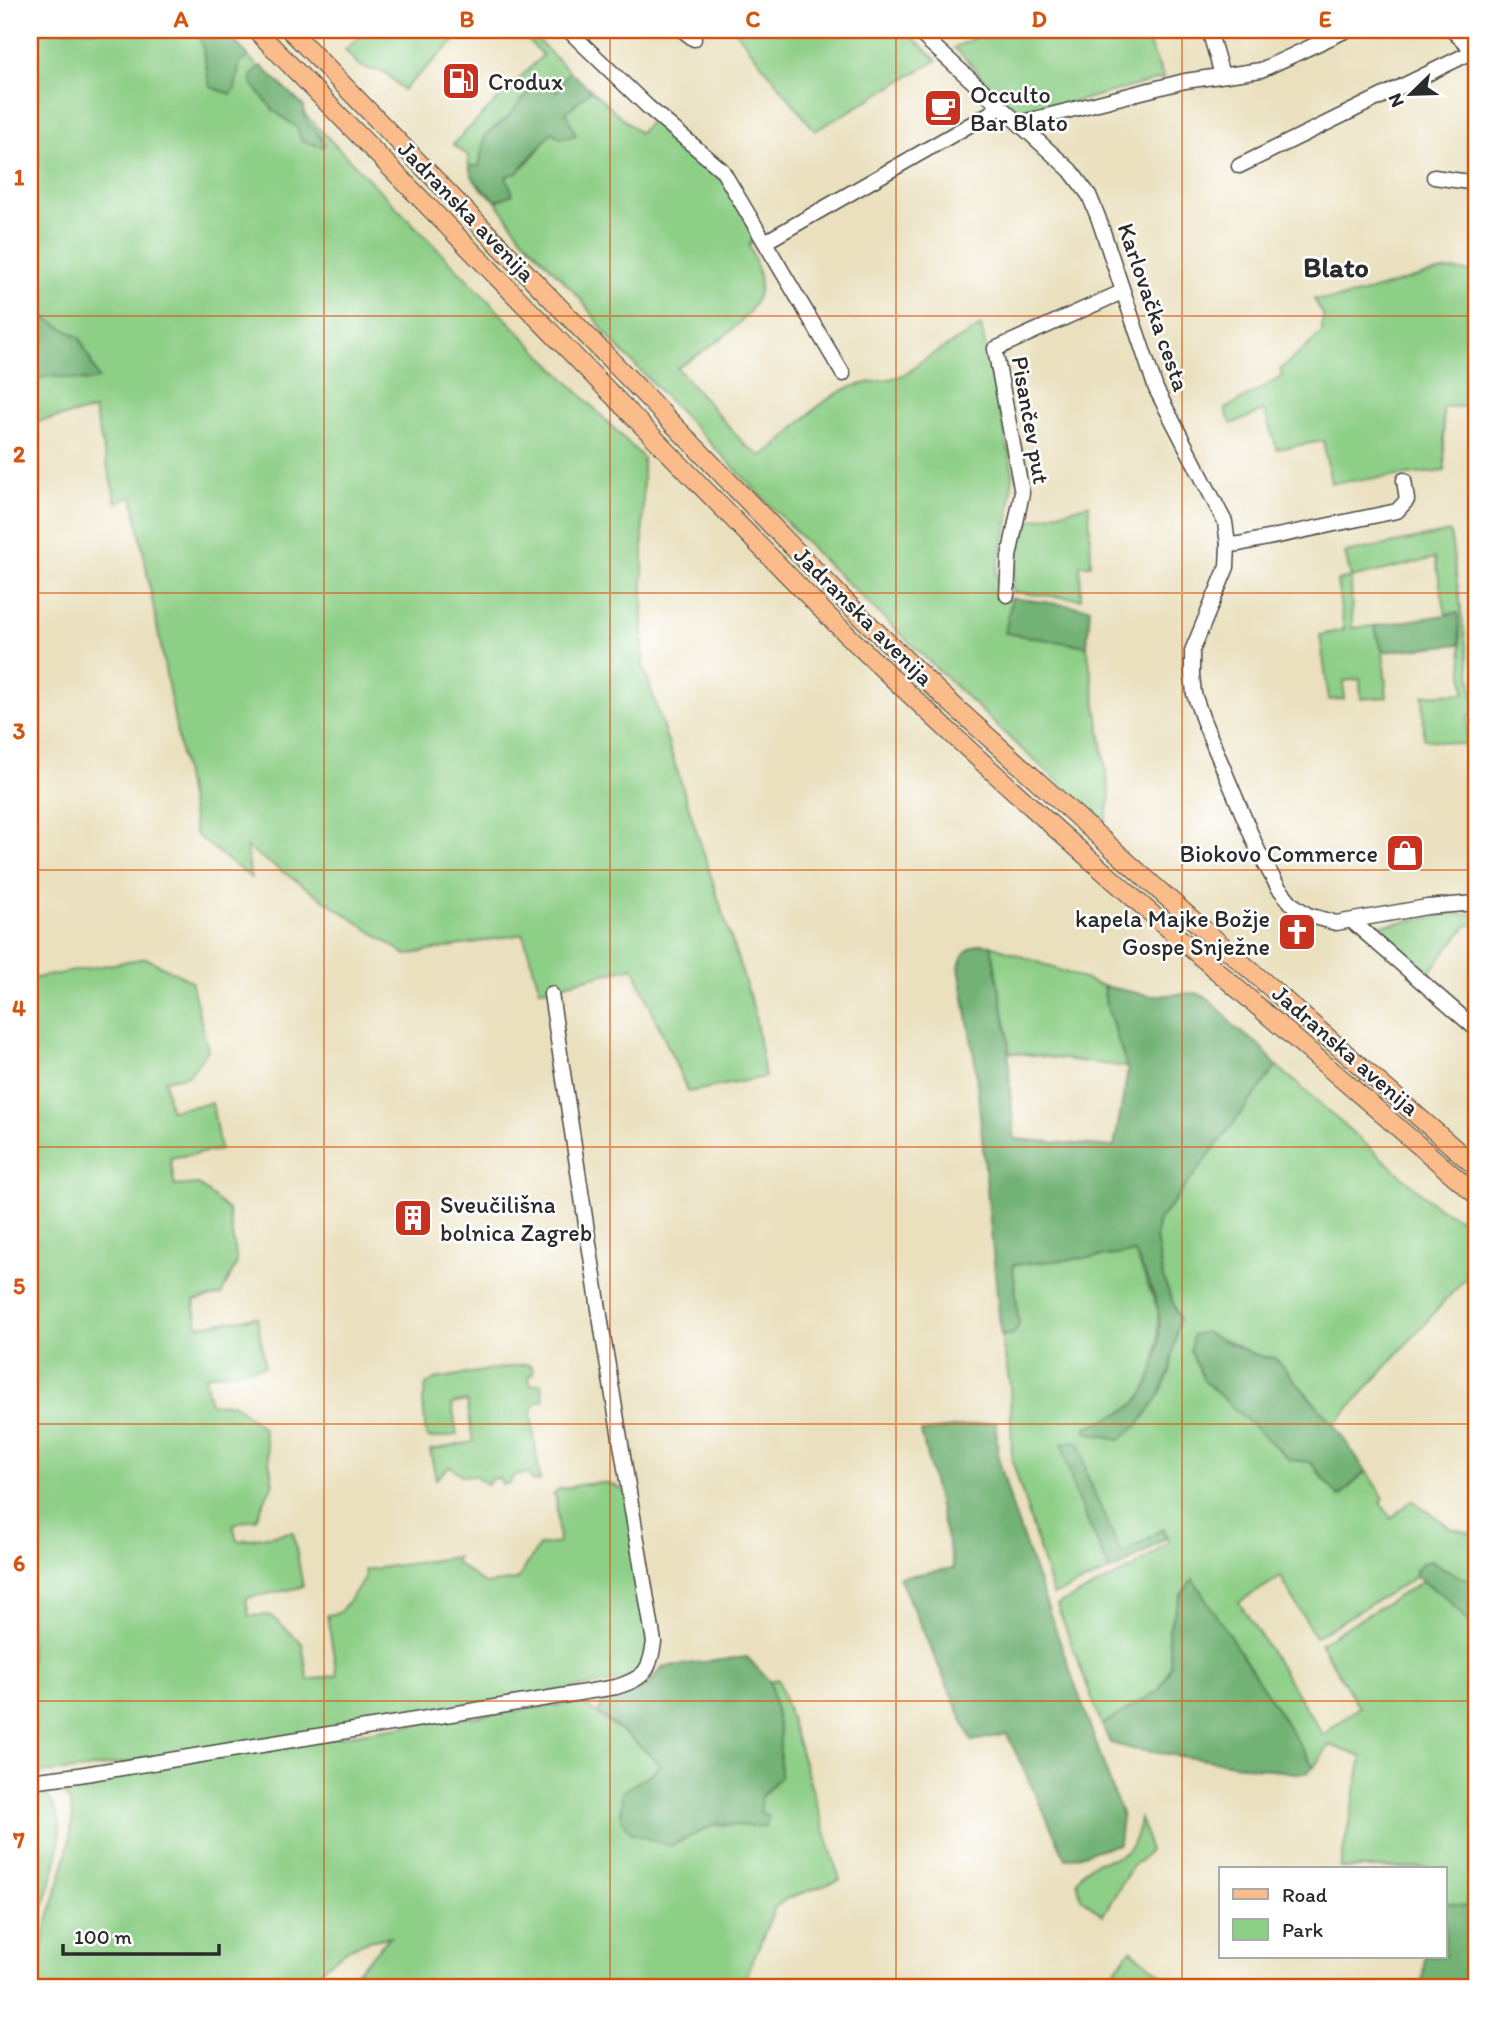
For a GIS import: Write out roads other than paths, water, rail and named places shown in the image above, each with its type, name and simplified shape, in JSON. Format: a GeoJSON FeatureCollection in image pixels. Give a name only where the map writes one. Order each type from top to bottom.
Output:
{"type":"FeatureCollection","features":[{"type":"Feature","properties":{"kind":"main road","name":"Jadranska avenija"},"geometry":{"type":"LineString","coordinates":[[256,30],[808,596],[922,709],[1141,905],[1476,1195]]}},
{"type":"Feature","properties":{"kind":"main road","name":"Jadranska avenija"},"geometry":{"type":"LineString","coordinates":[[290,30],[845,601],[943,696],[1154,886],[1476,1167]]}},
{"type":"Feature","properties":{"kind":"street"},"geometry":{"type":"LineString","coordinates":[[568,30],[648,107],[722,170],[844,374]]}},
{"type":"Feature","properties":{"kind":"street","name":"Karlovačka cesta"},"geometry":{"type":"LineString","coordinates":[[916,30],[1070,170],[1089,195],[1107,240],[1156,389],[1225,522],[1228,545],[1225,573],[1192,651],[1194,694],[1259,853],[1278,887],[1292,904],[1308,915],[1336,923],[1427,907],[1476,903]]}},
{"type":"Feature","properties":{"kind":"street"},"geometry":{"type":"LineString","coordinates":[[1209,30],[1222,75]]}},
{"type":"Feature","properties":{"kind":"street"},"geometry":{"type":"LineString","coordinates":[[1019,123],[1185,81],[1248,74],[1347,30]]}},
{"type":"Feature","properties":{"kind":"street"},"geometry":{"type":"LineString","coordinates":[[1239,166],[1475,52],[1452,30]]}},
{"type":"Feature","properties":{"kind":"street"},"geometry":{"type":"LineString","coordinates":[[765,242],[1001,107]]}},
{"type":"Feature","properties":{"kind":"street"},"geometry":{"type":"LineString","coordinates":[[1434,177],[1476,183]]}},
{"type":"Feature","properties":{"kind":"street","name":"Pisančev put"},"geometry":{"type":"LineString","coordinates":[[1007,595],[1009,557],[1022,493],[995,349],[1122,292]]}},
{"type":"Feature","properties":{"kind":"street"},"geometry":{"type":"LineString","coordinates":[[1228,545],[1397,511],[1406,500],[1404,480]]}},
{"type":"Feature","properties":{"kind":"street"},"geometry":{"type":"LineString","coordinates":[[1353,922],[1476,1028]]}},
{"type":"Feature","properties":{"kind":"street"},"geometry":{"type":"LineString","coordinates":[[30,1781],[616,1687],[632,1682],[646,1673],[652,1659],[654,1642],[604,1342],[551,993]]}},
{"type":"Feature","properties":{"kind":"place","name":"Crodux"},"geometry":{"type":"Point","coordinates":[461,81]}},
{"type":"Feature","properties":{"kind":"place","name":"Occulto Bar Blato"},"geometry":{"type":"Point","coordinates":[943,108]}},
{"type":"Feature","properties":{"kind":"place","name":"Biokovo Commerce"},"geometry":{"type":"Point","coordinates":[1405,853]}},
{"type":"Feature","properties":{"kind":"place","name":"kapela Majke Božje Gospe Snježne"},"geometry":{"type":"Point","coordinates":[1297,932]}},
{"type":"Feature","properties":{"kind":"place","name":"Sveučilišna bolnica Zagreb"},"geometry":{"type":"Point","coordinates":[413,1218]}},
{"type":"Feature","properties":{"kind":"district","name":"Blato"},"geometry":{"type":"Point","coordinates":[1336,267]}}]}
